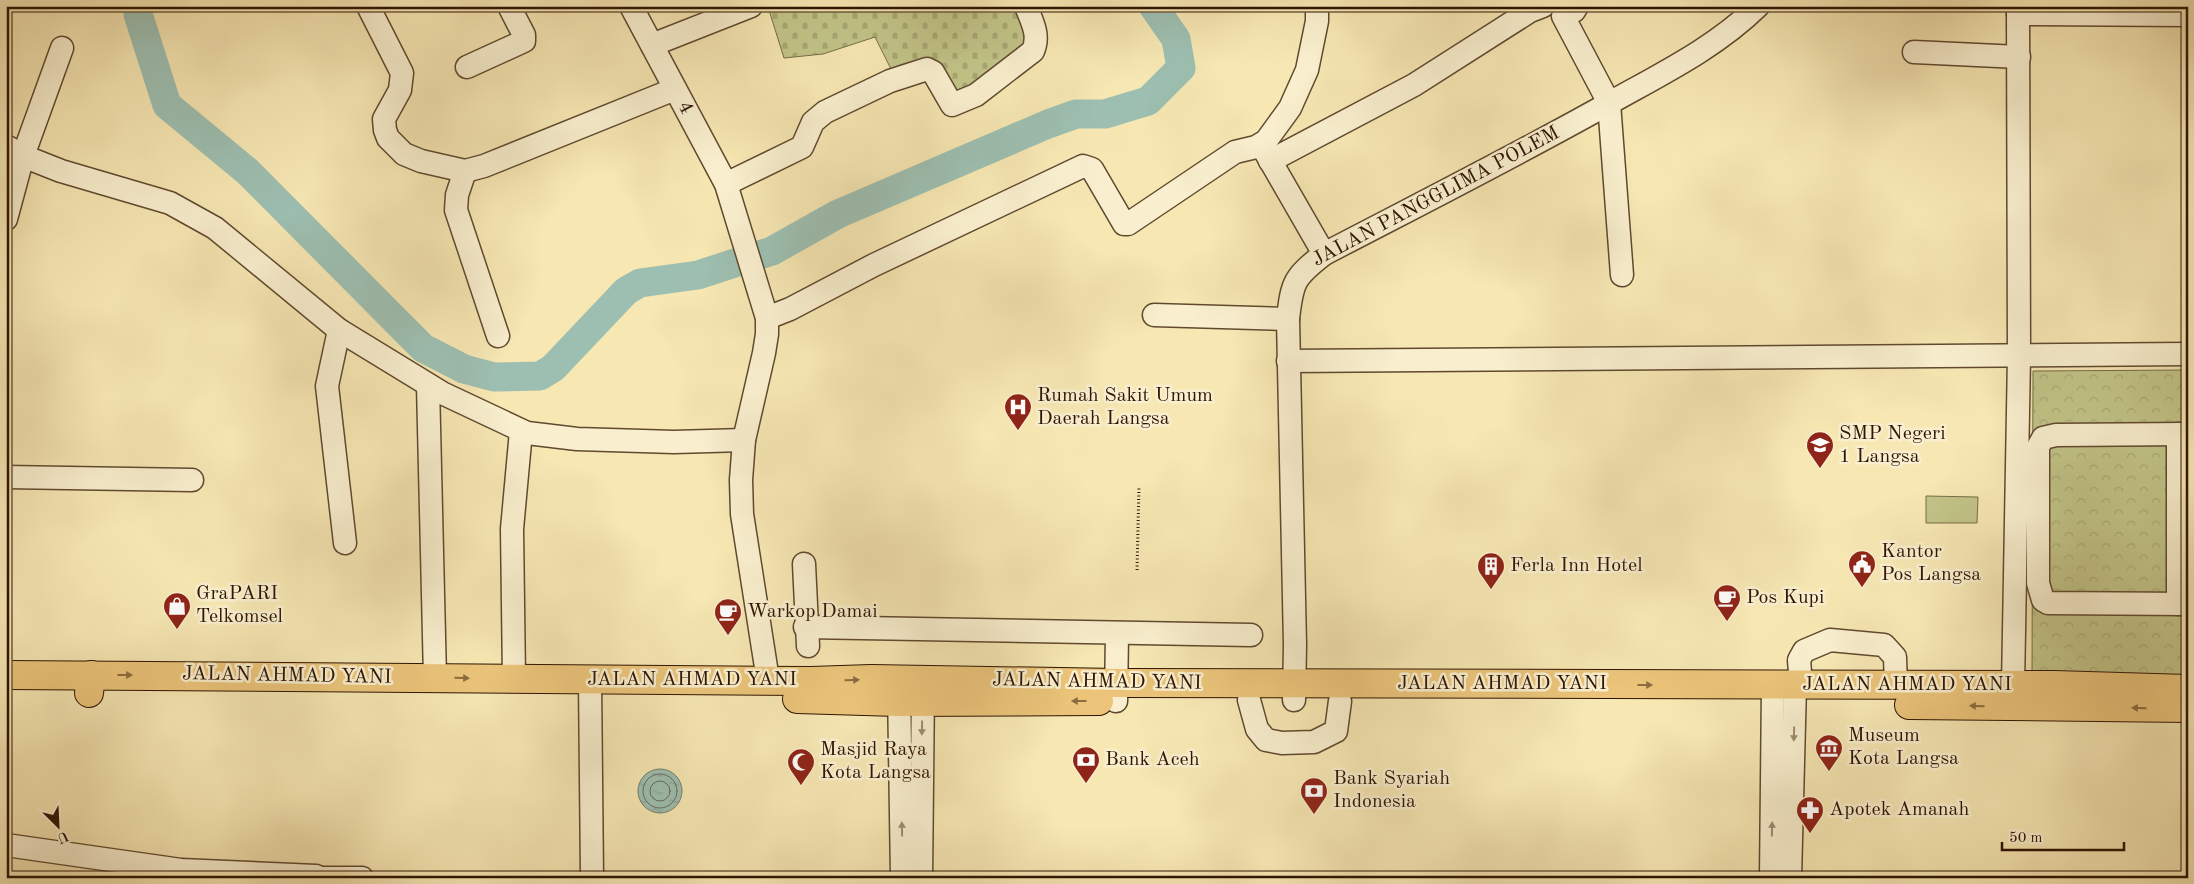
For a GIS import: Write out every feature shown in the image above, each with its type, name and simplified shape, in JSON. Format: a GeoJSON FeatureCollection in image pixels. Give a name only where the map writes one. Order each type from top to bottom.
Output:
{"type":"FeatureCollection","features":[{"type":"Feature","properties":{"kind":"main road","name":"JALAN AHMAD YANI"},"geometry":{"type":"LineString","coordinates":[[6,675],[90,684],[436,678],[514,679],[590,688],[768,680],[808,653],[911,691],[1787,692],[1896,687],[2013,686],[2188,689]]}},
{"type":"Feature","properties":{"kind":"main road"},"geometry":{"type":"LineString","coordinates":[[6,693],[90,684],[162,692],[509,698],[590,688],[911,691]]}},
{"type":"Feature","properties":{"kind":"main road"},"geometry":{"type":"LineString","coordinates":[[1117,692],[1249,700],[1294,692],[1340,701],[1787,692],[2188,708]]}},
{"type":"Feature","properties":{"kind":"street"},"geometry":{"type":"LineString","coordinates":[[368,6],[402,73],[400,90],[384,119],[384,130],[388,138],[404,154],[422,161],[465,171],[484,166],[675,89]]}},
{"type":"Feature","properties":{"kind":"street"},"geometry":{"type":"LineString","coordinates":[[467,67],[524,42],[524,35],[509,6]]}},
{"type":"Feature","properties":{"kind":"street","name":"4"},"geometry":{"type":"LineString","coordinates":[[631,6],[726,184],[767,318],[764,354],[744,440],[742,514],[768,680]]}},
{"type":"Feature","properties":{"kind":"street"},"geometry":{"type":"LineString","coordinates":[[652,45],[751,6]]}},
{"type":"Feature","properties":{"kind":"street"},"geometry":{"type":"LineString","coordinates":[[726,184],[802,147],[813,122],[825,112],[911,72],[927,69],[933,72],[952,106],[976,95],[1033,51],[1037,42],[1036,33],[1026,6]]}},
{"type":"Feature","properties":{"kind":"street"},"geometry":{"type":"LineString","coordinates":[[1266,153],[1290,108],[1307,70],[1317,21],[1317,6]]}},
{"type":"Feature","properties":{"kind":"street"},"geometry":{"type":"LineString","coordinates":[[1266,153],[1306,96],[1317,71],[1328,6]]}},
{"type":"Feature","properties":{"kind":"street","name":"JALAN PANGGLIMA POLEM"},"geometry":{"type":"LineString","coordinates":[[1294,692],[1288,360],[1288,319],[1293,282],[1305,268],[1324,254],[1506,160],[1701,52],[1735,28],[1758,6]]}},
{"type":"Feature","properties":{"kind":"street"},"geometry":{"type":"LineString","coordinates":[[767,318],[1074,169],[1084,166],[1092,169],[1124,224],[1128,224],[1234,152],[1266,153],[1414,85],[1530,11],[1557,9],[1609,103],[1622,275]]}},
{"type":"Feature","properties":{"kind":"street"},"geometry":{"type":"LineString","coordinates":[[2013,686],[2018,356],[2018,10],[2188,15]]}},
{"type":"Feature","properties":{"kind":"street"},"geometry":{"type":"LineString","coordinates":[[6,219],[15,151],[62,48]]}},
{"type":"Feature","properties":{"kind":"street"},"geometry":{"type":"LineString","coordinates":[[1914,52],[2018,57]]}},
{"type":"Feature","properties":{"kind":"street"},"geometry":{"type":"LineString","coordinates":[[15,151],[61,171],[177,207],[215,228],[339,330],[428,385],[487,417],[522,431],[576,439],[674,442],[744,440]]}},
{"type":"Feature","properties":{"kind":"street"},"geometry":{"type":"LineString","coordinates":[[1266,153],[1324,254]]}},
{"type":"Feature","properties":{"kind":"street"},"geometry":{"type":"LineString","coordinates":[[465,171],[457,195],[456,210],[498,336]]}},
{"type":"Feature","properties":{"kind":"street"},"geometry":{"type":"LineString","coordinates":[[1154,315],[1288,319]]}},
{"type":"Feature","properties":{"kind":"street"},"geometry":{"type":"LineString","coordinates":[[339,330],[327,386],[345,543]]}},
{"type":"Feature","properties":{"kind":"street"},"geometry":{"type":"LineString","coordinates":[[1288,360],[2188,354]]}},
{"type":"Feature","properties":{"kind":"street"},"geometry":{"type":"LineString","coordinates":[[428,385],[436,678]]}},
{"type":"Feature","properties":{"kind":"street"},"geometry":{"type":"LineString","coordinates":[[514,679],[512,529],[522,431]]}},
{"type":"Feature","properties":{"kind":"street"},"geometry":{"type":"LineString","coordinates":[[2183,434],[2183,604],[2048,602],[2044,600],[2038,583],[2038,447],[2043,438],[2056,435],[2183,434]]}},
{"type":"Feature","properties":{"kind":"street"},"geometry":{"type":"LineString","coordinates":[[6,477],[192,480]]}},
{"type":"Feature","properties":{"kind":"street"},"geometry":{"type":"LineString","coordinates":[[804,564],[808,653],[1117,634],[1251,635]]}},
{"type":"Feature","properties":{"kind":"street"},"geometry":{"type":"LineString","coordinates":[[1117,634],[1117,692]]}},
{"type":"Feature","properties":{"kind":"street"},"geometry":{"type":"LineString","coordinates":[[1771,878],[1787,692],[1804,651],[1824,642],[1835,640],[1884,644],[1894,657],[1896,687]]}},
{"type":"Feature","properties":{"kind":"street"},"geometry":{"type":"LineString","coordinates":[[590,688],[592,878]]}},
{"type":"Feature","properties":{"kind":"street"},"geometry":{"type":"LineString","coordinates":[[902,878],[911,691]]}},
{"type":"Feature","properties":{"kind":"street"},"geometry":{"type":"LineString","coordinates":[[911,691],[921,878]]}},
{"type":"Feature","properties":{"kind":"street"},"geometry":{"type":"LineString","coordinates":[[1787,692],[1790,878]]}},
{"type":"Feature","properties":{"kind":"street"},"geometry":{"type":"LineString","coordinates":[[1249,700],[1260,734],[1266,740],[1282,743],[1314,742],[1336,730],[1340,701]]}},
{"type":"Feature","properties":{"kind":"street"},"geometry":{"type":"LineString","coordinates":[[6,845],[182,870],[362,878]]}},
{"type":"Feature","properties":{"kind":"path"},"geometry":{"type":"LineString","coordinates":[[1137,570],[1140,486]]}},
{"type":"Feature","properties":{"kind":"green space"},"geometry":{"type":"Polygon","coordinates":[[[1016,6],[1027,42],[952,103],[933,65],[895,77],[875,37],[823,54],[784,58],[768,7],[1016,6]]]}},
{"type":"Feature","properties":{"kind":"green space"},"geometry":{"type":"Polygon","coordinates":[[[2188,370],[2188,675],[2032,675],[2033,371],[2188,370]]]}},
{"type":"Feature","properties":{"kind":"green space"},"geometry":{"type":"Polygon","coordinates":[[[1926,496],[1978,497],[1977,523],[1926,523],[1926,496]]]}},
{"type":"Feature","properties":{"kind":"water"},"geometry":{"type":"Polygon","coordinates":[[[660,769],[672,773],[678,779],[682,791],[678,803],[672,809],[660,813],[648,809],[642,803],[638,791],[642,779],[648,773],[660,769]]]}},
{"type":"Feature","properties":{"kind":"waterway"},"geometry":{"type":"LineString","coordinates":[[140,6],[138,14],[167,105],[247,171],[423,348],[464,369],[494,377],[540,376],[553,368],[626,291],[640,283],[698,275],[772,251],[838,214],[1048,124],[1076,114],[1105,114],[1148,101],[1181,68],[1176,39],[1153,6]]}},
{"type":"Feature","properties":{"kind":"place","name":"Rumah Sakit Umum Daerah Langsa"},"geometry":{"type":"Point","coordinates":[1018,431]}},
{"type":"Feature","properties":{"kind":"place","name":"SMP Negeri 1 Langsa"},"geometry":{"type":"Point","coordinates":[1820,469]}},
{"type":"Feature","properties":{"kind":"place","name":"Kantor Pos Langsa"},"geometry":{"type":"Point","coordinates":[1862,588]}},
{"type":"Feature","properties":{"kind":"place","name":"Ferla Inn Hotel"},"geometry":{"type":"Point","coordinates":[1491,590]}},
{"type":"Feature","properties":{"kind":"place","name":"Pos Kupi"},"geometry":{"type":"Point","coordinates":[1727,622]}},
{"type":"Feature","properties":{"kind":"place","name":"GraPARI Telkomsel"},"geometry":{"type":"Point","coordinates":[177,630]}},
{"type":"Feature","properties":{"kind":"place","name":"Warkop Damai"},"geometry":{"type":"Point","coordinates":[728,636]}},
{"type":"Feature","properties":{"kind":"place","name":"Museum Kota Langsa"},"geometry":{"type":"Point","coordinates":[1829,772]}},
{"type":"Feature","properties":{"kind":"place","name":"Bank Aceh"},"geometry":{"type":"Point","coordinates":[1086,784]}},
{"type":"Feature","properties":{"kind":"place","name":"Masjid Raya Kota Langsa"},"geometry":{"type":"Point","coordinates":[801,786]}},
{"type":"Feature","properties":{"kind":"place","name":"Bank Syariah Indonesia"},"geometry":{"type":"Point","coordinates":[1314,815]}},
{"type":"Feature","properties":{"kind":"place","name":"Apotek Amanah"},"geometry":{"type":"Point","coordinates":[1810,834]}}]}
